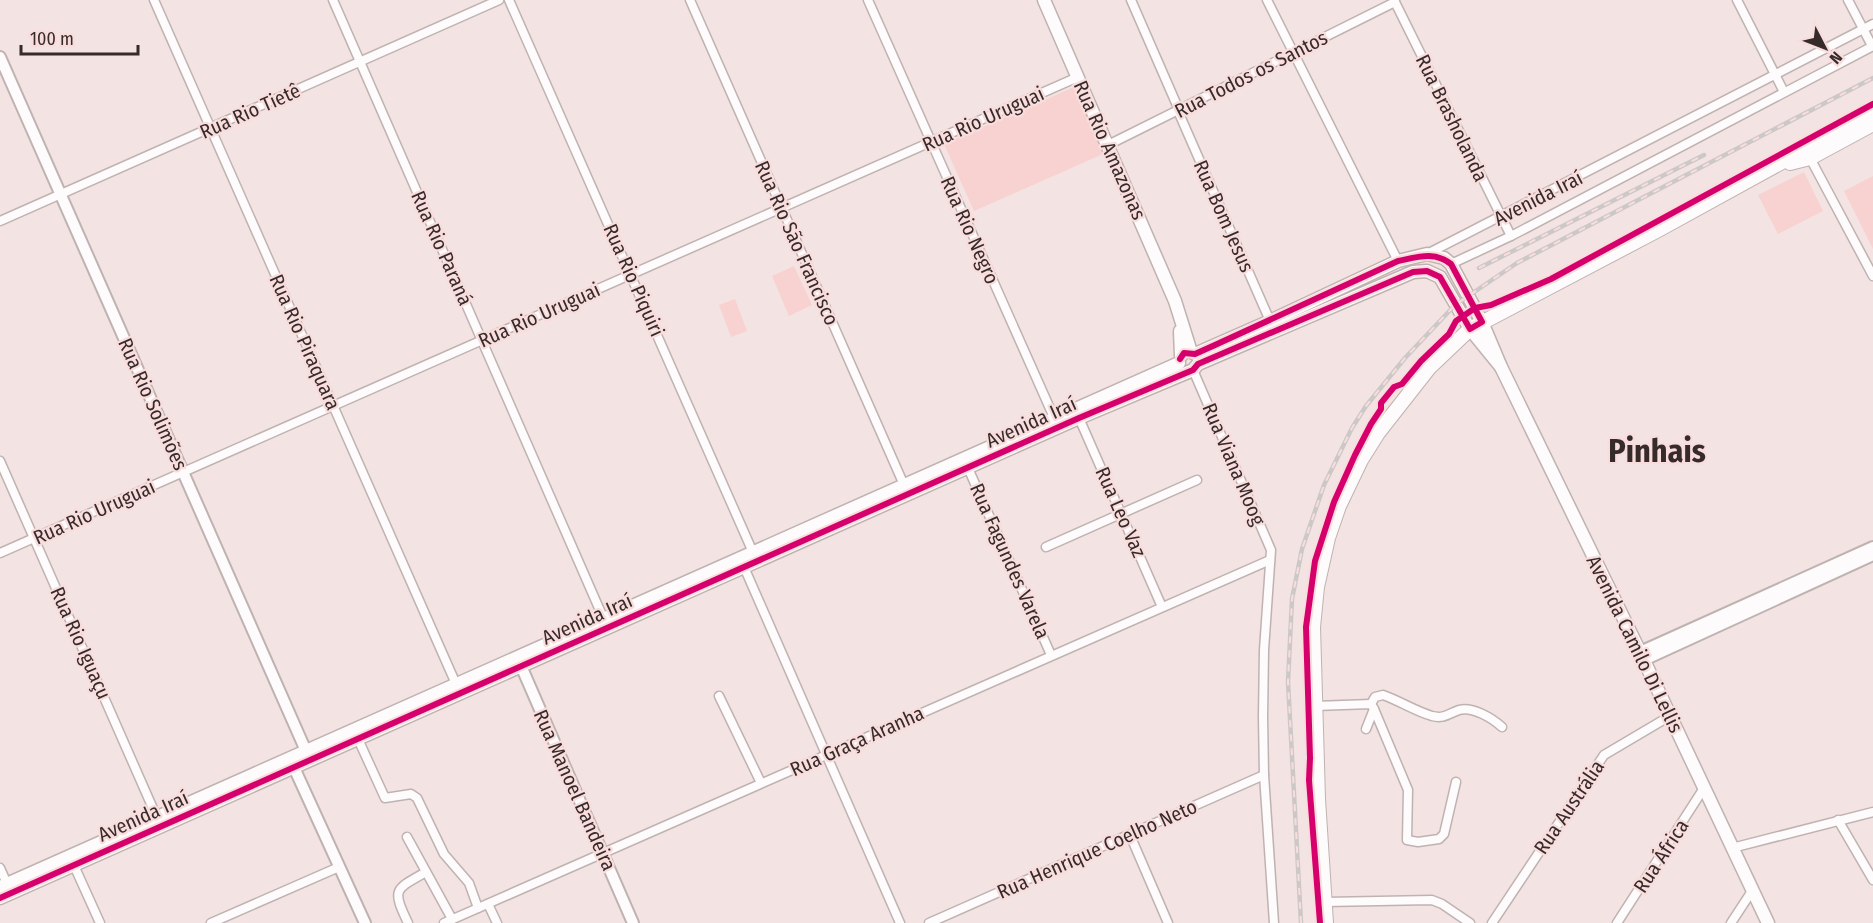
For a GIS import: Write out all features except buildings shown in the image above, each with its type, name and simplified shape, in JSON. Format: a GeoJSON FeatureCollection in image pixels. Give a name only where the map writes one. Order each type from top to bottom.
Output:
{"type":"FeatureCollection","features":[{"type":"Feature","properties":{"kind":"main road","name":"Rua Rio Amazonas"},"geometry":{"type":"LineString","coordinates":[[1044,0],[1175,301],[1189,361]]}},
{"type":"Feature","properties":{"kind":"main road"},"geometry":{"type":"LineString","coordinates":[[1326,923],[1315,706],[1313,627],[1317,587],[1328,538],[1339,506],[1361,460],[1398,405],[1429,368],[1470,329],[1774,168],[1873,111]]}},
{"type":"Feature","properties":{"kind":"main road"},"geometry":{"type":"LineString","coordinates":[[1774,168],[1810,158],[1873,124]]}},
{"type":"Feature","properties":{"kind":"main road","name":"Avenida Iraí"},"geometry":{"type":"LineString","coordinates":[[888,498],[904,485],[1057,423],[1079,418],[1189,361],[1215,345],[1398,261],[1427,254]]}},
{"type":"Feature","properties":{"kind":"main road"},"geometry":{"type":"LineString","coordinates":[[1427,254],[1444,258],[1451,264]]}},
{"type":"Feature","properties":{"kind":"main road","name":"Avenida Camilo Di Lellis"},"geometry":{"type":"LineString","coordinates":[[1451,264],[1482,322],[1501,367],[1642,656],[1768,923]]}},
{"type":"Feature","properties":{"kind":"main road","name":"Avenida Iraí"},"geometry":{"type":"LineString","coordinates":[[4,890],[292,762],[358,739],[495,672],[888,498],[968,468],[1189,361],[1413,272],[1427,271],[1440,277]]}},
{"type":"Feature","properties":{"kind":"main road","name":"Avenida Camilo Di Lellis"},"geometry":{"type":"LineString","coordinates":[[1440,277],[1470,329],[1501,367]]}},
{"type":"Feature","properties":{"kind":"main road"},"geometry":{"type":"LineString","coordinates":[[1175,301],[1193,336],[1199,342],[1215,345]]}},
{"type":"Feature","properties":{"kind":"main road","name":"Avenida Iraí"},"geometry":{"type":"LineString","coordinates":[[627,614],[744,567],[755,557]]}},
{"type":"Feature","properties":{"kind":"main road","name":"Avenida Iraí"},"geometry":{"type":"LineString","coordinates":[[292,762],[306,751],[456,684],[495,672]]}},
{"type":"Feature","properties":{"kind":"street","name":"Rua Rio Piraquara"},"geometry":{"type":"LineString","coordinates":[[154,0],[456,684]]}},
{"type":"Feature","properties":{"kind":"street","name":"Rua Rio Paraná"},"geometry":{"type":"LineString","coordinates":[[333,0],[606,623]]}},
{"type":"Feature","properties":{"kind":"street","name":"Rua Rio Tietê"},"geometry":{"type":"LineString","coordinates":[[0,221],[499,0]]}},
{"type":"Feature","properties":{"kind":"street","name":"Rua Rio Piquiri"},"geometry":{"type":"LineString","coordinates":[[509,0],[755,557]]}},
{"type":"Feature","properties":{"kind":"street","name":"Rua Rio São Francisco"},"geometry":{"type":"LineString","coordinates":[[690,0],[904,485]]}},
{"type":"Feature","properties":{"kind":"street","name":"Rua Rio Negro"},"geometry":{"type":"LineString","coordinates":[[868,0],[1057,423]]}},
{"type":"Feature","properties":{"kind":"street","name":"Rua Bom Jesus"},"geometry":{"type":"LineString","coordinates":[[1131,0],[1270,321]]}},
{"type":"Feature","properties":{"kind":"street"},"geometry":{"type":"LineString","coordinates":[[1267,0],[1398,261]]}},
{"type":"Feature","properties":{"kind":"street"},"geometry":{"type":"LineString","coordinates":[[1737,0],[1784,92]]}},
{"type":"Feature","properties":{"kind":"street"},"geometry":{"type":"LineString","coordinates":[[1848,0],[1873,46]]}},
{"type":"Feature","properties":{"kind":"street","name":"Rua Todos os Santos"},"geometry":{"type":"LineString","coordinates":[[1108,145],[1394,1]]}},
{"type":"Feature","properties":{"kind":"street","name":"Rua Brasholanda"},"geometry":{"type":"LineString","coordinates":[[1394,1],[1511,236]]}},
{"type":"Feature","properties":{"kind":"street","name":"Avenida Iraí"},"geometry":{"type":"LineString","coordinates":[[1427,254],[1873,24]]}},
{"type":"Feature","properties":{"kind":"street","name":"Avenida Iraí"},"geometry":{"type":"LineString","coordinates":[[1451,264],[1511,236],[1873,46]]}},
{"type":"Feature","properties":{"kind":"street","name":"Rua Rio Solimões"},"geometry":{"type":"LineString","coordinates":[[0,57],[306,751]]}},
{"type":"Feature","properties":{"kind":"street","name":"Rua Rio Uruguai"},"geometry":{"type":"LineString","coordinates":[[0,553],[1078,77]]}},
{"type":"Feature","properties":{"kind":"street"},"geometry":{"type":"LineString","coordinates":[[1810,158],[1873,276]]}},
{"type":"Feature","properties":{"kind":"street","name":"Rua Viana Moog"},"geometry":{"type":"LineString","coordinates":[[1189,361],[1271,550],[1264,651],[1264,775],[1274,923]]}},
{"type":"Feature","properties":{"kind":"street","name":"Rua Leo Vaz"},"geometry":{"type":"LineString","coordinates":[[1079,418],[1162,607]]}},
{"type":"Feature","properties":{"kind":"street","name":"Rua Rio Iguaçu"},"geometry":{"type":"LineString","coordinates":[[0,461],[159,822]]}},
{"type":"Feature","properties":{"kind":"street","name":"Rua Fagundes Varela"},"geometry":{"type":"LineString","coordinates":[[968,468],[1051,656]]}},
{"type":"Feature","properties":{"kind":"street"},"geometry":{"type":"LineString","coordinates":[[1046,548],[1197,480]]}},
{"type":"Feature","properties":{"kind":"street"},"geometry":{"type":"LineString","coordinates":[[1642,656],[1873,547]]}},
{"type":"Feature","properties":{"kind":"street"},"geometry":{"type":"LineString","coordinates":[[1642,656],[1873,555]]}},
{"type":"Feature","properties":{"kind":"street","name":"Rua Graça Aranha"},"geometry":{"type":"LineString","coordinates":[[448,921],[1270,560]]}},
{"type":"Feature","properties":{"kind":"street"},"geometry":{"type":"LineString","coordinates":[[744,567],[900,923]]}},
{"type":"Feature","properties":{"kind":"street","name":"Rua Manoel Bandeira"},"geometry":{"type":"LineString","coordinates":[[519,662],[633,923]]}},
{"type":"Feature","properties":{"kind":"street"},"geometry":{"type":"LineString","coordinates":[[1366,729],[1375,697],[1383,695],[1433,716],[1449,716],[1460,710],[1477,712],[1494,720],[1502,727]]}},
{"type":"Feature","properties":{"kind":"street"},"geometry":{"type":"LineString","coordinates":[[719,696],[761,783]]}},
{"type":"Feature","properties":{"kind":"street"},"geometry":{"type":"LineString","coordinates":[[1315,706],[1372,707]]}},
{"type":"Feature","properties":{"kind":"street"},"geometry":{"type":"LineString","coordinates":[[1372,707],[1395,771],[1408,790],[1407,840],[1418,842],[1439,839],[1444,834],[1456,782]]}},
{"type":"Feature","properties":{"kind":"street","name":"Rua Austrália"},"geometry":{"type":"LineString","coordinates":[[1492,923],[1604,755],[1670,716]]}},
{"type":"Feature","properties":{"kind":"street"},"geometry":{"type":"LineString","coordinates":[[358,739],[385,798],[411,794],[417,798],[444,854],[469,884],[478,908]]}},
{"type":"Feature","properties":{"kind":"street"},"geometry":{"type":"LineString","coordinates":[[292,762],[364,923]]}},
{"type":"Feature","properties":{"kind":"street","name":"Rua Henrique Coelho Neto"},"geometry":{"type":"LineString","coordinates":[[929,923],[1264,775]]}},
{"type":"Feature","properties":{"kind":"street","name":"Rua África"},"geometry":{"type":"LineString","coordinates":[[1617,923],[1704,788]]}},
{"type":"Feature","properties":{"kind":"street"},"geometry":{"type":"LineString","coordinates":[[1732,848],[1873,812]]}},
{"type":"Feature","properties":{"kind":"street"},"geometry":{"type":"LineString","coordinates":[[1838,820],[1873,880]]}},
{"type":"Feature","properties":{"kind":"street"},"geometry":{"type":"LineString","coordinates":[[1130,835],[1168,923]]}},
{"type":"Feature","properties":{"kind":"street"},"geometry":{"type":"LineString","coordinates":[[407,837],[448,921]]}},
{"type":"Feature","properties":{"kind":"street"},"geometry":{"type":"LineString","coordinates":[[71,860],[100,923]]}},
{"type":"Feature","properties":{"kind":"street"},"geometry":{"type":"LineString","coordinates":[[0,867],[4,890]]}},
{"type":"Feature","properties":{"kind":"street"},"geometry":{"type":"LineString","coordinates":[[211,923],[339,867]]}},
{"type":"Feature","properties":{"kind":"street"},"geometry":{"type":"LineString","coordinates":[[408,923],[397,899],[398,891],[406,883],[426,872]]}},
{"type":"Feature","properties":{"kind":"street"},"geometry":{"type":"LineString","coordinates":[[1731,923],[1752,891]]}},
{"type":"Feature","properties":{"kind":"street"},"geometry":{"type":"LineString","coordinates":[[1325,902],[1431,900],[1442,904],[1470,923]]}},
{"type":"Feature","properties":{"kind":"street"},"geometry":{"type":"LineString","coordinates":[[488,904],[497,923]]}},
{"type":"Feature","properties":{"kind":"shaded area"},"geometry":{"type":"Polygon","coordinates":[[[1074,87],[1103,154],[974,211],[944,144],[1074,87]]]}},
{"type":"Feature","properties":{"kind":"shaded area"},"geometry":{"type":"Polygon","coordinates":[[[1804,172],[1823,211],[1778,234],[1758,195],[1804,172]]]}},
{"type":"Feature","properties":{"kind":"shaded area"},"geometry":{"type":"Polygon","coordinates":[[[1873,176],[1873,249],[1844,191],[1873,176]]]}},
{"type":"Feature","properties":{"kind":"shaded area"},"geometry":{"type":"Polygon","coordinates":[[[794,266],[812,305],[789,316],[772,276],[794,266]]]}},
{"type":"Feature","properties":{"kind":"shaded area"},"geometry":{"type":"Polygon","coordinates":[[[735,299],[747,331],[731,337],[719,305],[735,299]]]}},
{"type":"Feature","properties":{"kind":"railway"},"geometry":{"type":"LineString","coordinates":[[1301,923],[1288,682],[1292,599],[1302,549],[1324,485],[1352,428],[1366,406],[1405,358],[1455,305],[1517,263],[1873,78]]}},
{"type":"Feature","properties":{"kind":"railway"},"geometry":{"type":"LineString","coordinates":[[1479,268],[1704,155]]}},
{"type":"Feature","properties":{"kind":"cycle path"},"geometry":{"type":"LineString","coordinates":[[1320,923],[1309,780],[1306,627],[1315,561],[1334,502],[1355,455],[1381,409],[1381,403],[1394,387],[1402,384],[1421,361],[1449,334],[1456,321],[1475,308],[1491,305],[1551,279],[1873,104]]}},
{"type":"Feature","properties":{"kind":"cycle path"},"geometry":{"type":"LineString","coordinates":[[0,898],[1079,418],[1193,370],[1198,364],[1413,272],[1427,271],[1440,277],[1470,329],[1482,322],[1451,264],[1438,257],[1419,257],[1398,261],[1195,354],[1184,353],[1180,359]]}},
{"type":"Feature","properties":{"kind":"district","name":"Pinhais"},"geometry":{"type":"Point","coordinates":[1657,451]}}]}
